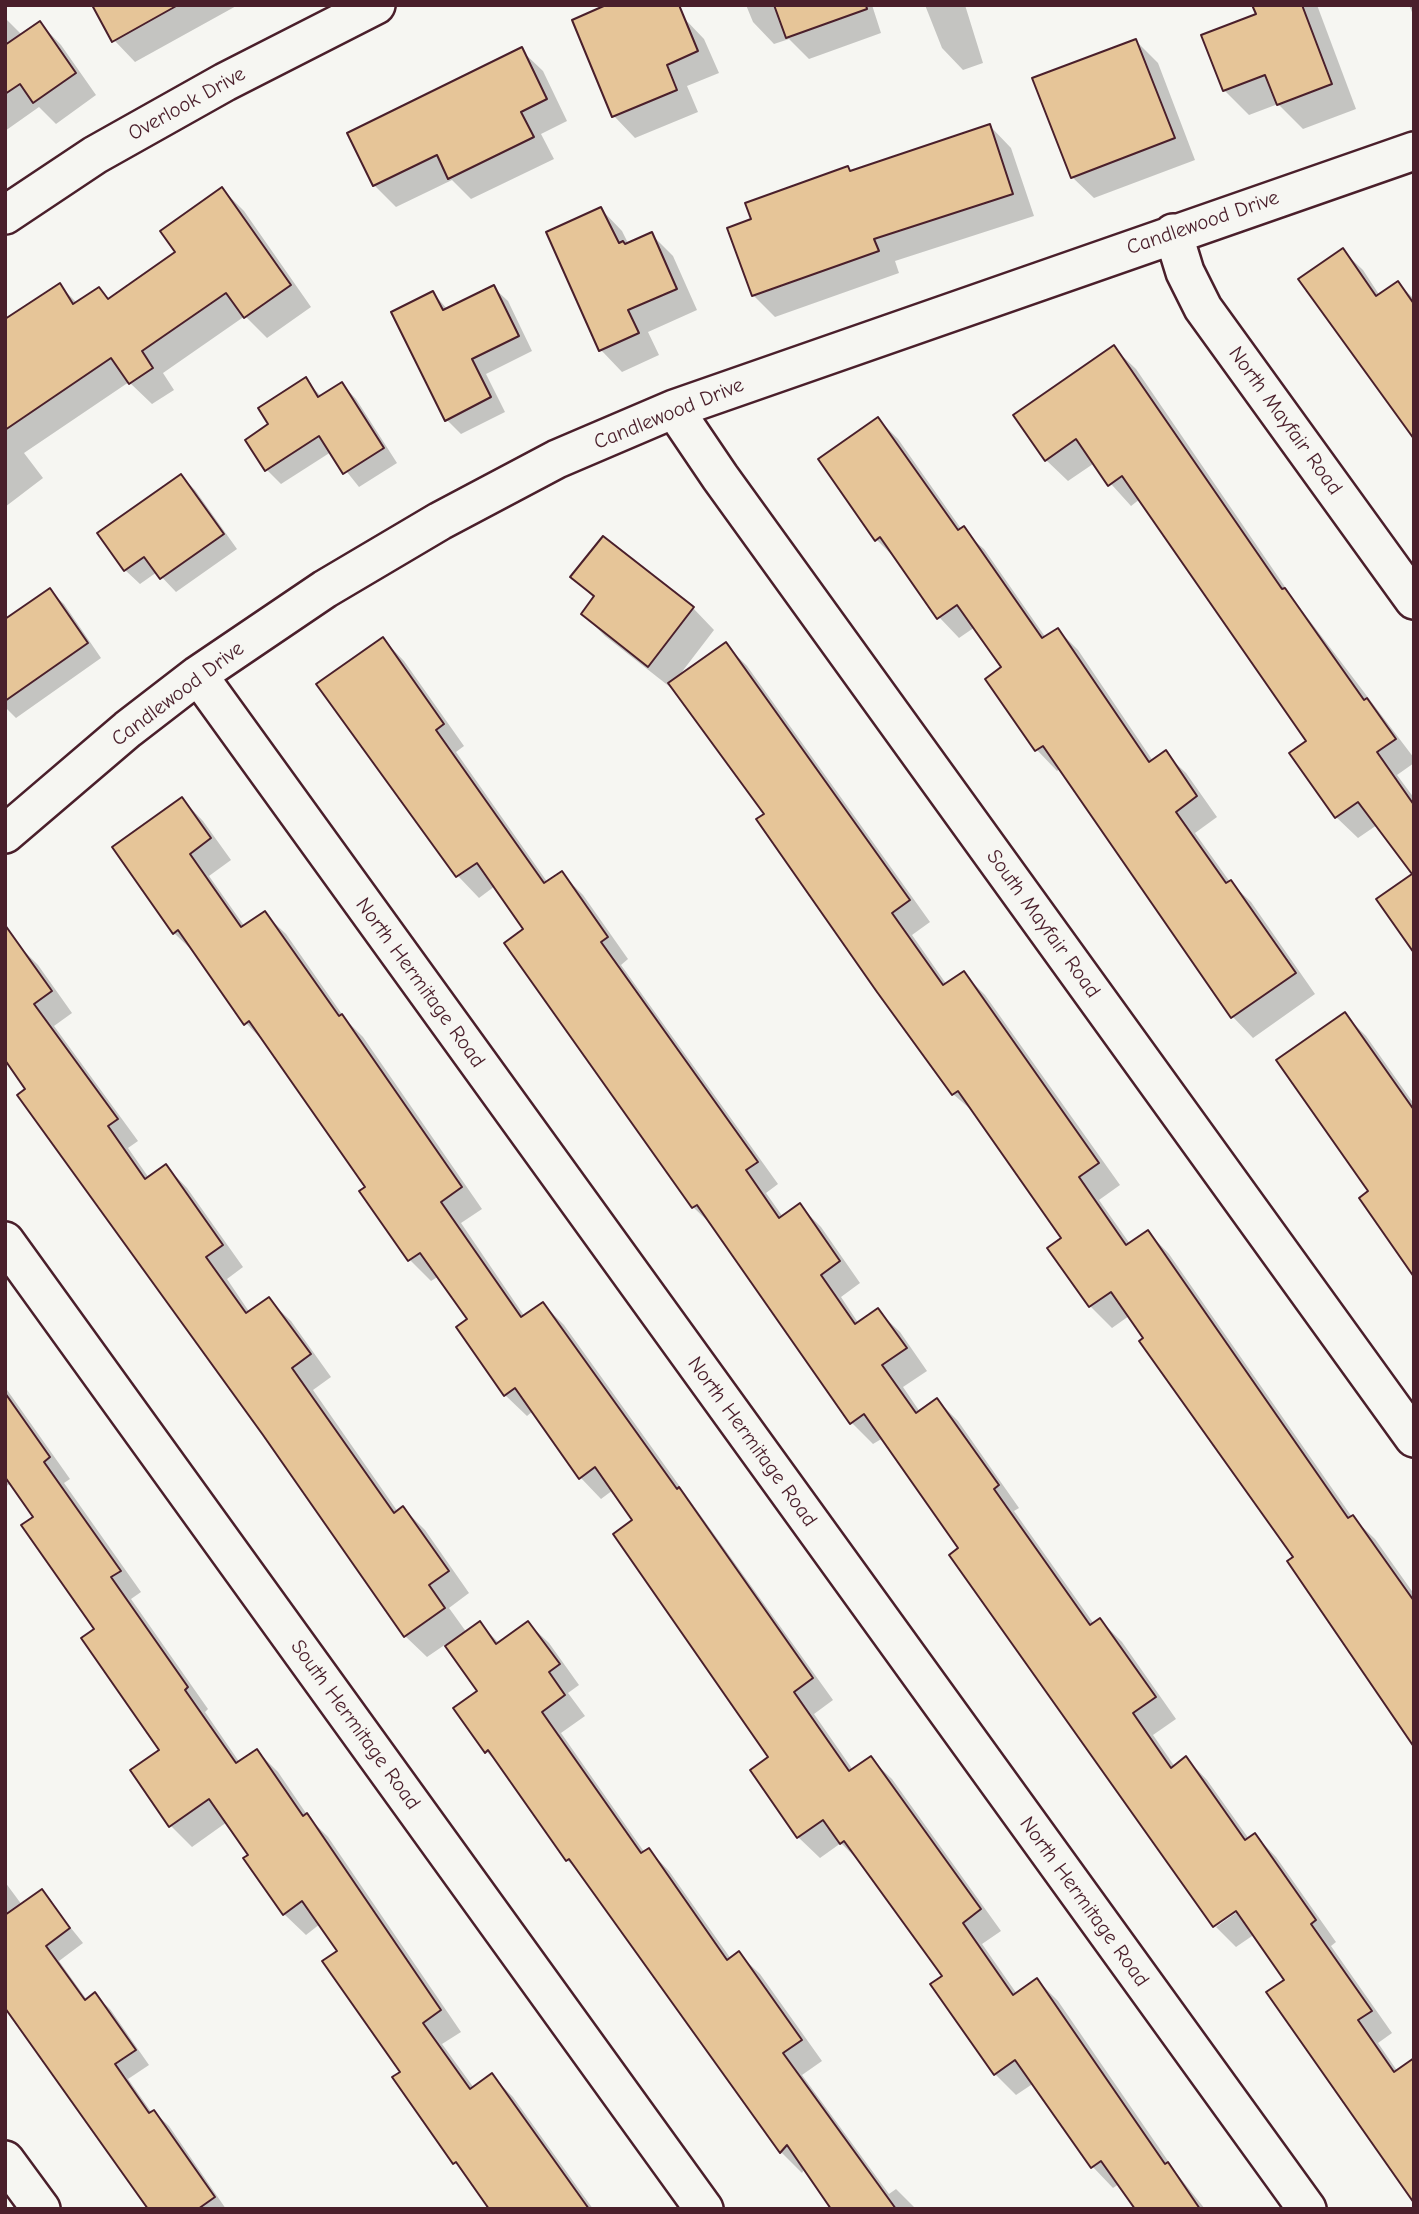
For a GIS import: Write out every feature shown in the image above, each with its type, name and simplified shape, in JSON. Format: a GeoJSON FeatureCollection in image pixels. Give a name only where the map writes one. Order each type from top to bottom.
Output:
{"type":"FeatureCollection","features":[{"type":"Feature","properties":{"kind":"street","name":"Overlook Drive"},"geometry":{"type":"LineString","coordinates":[[5,215],[131,135],[225,82],[376,5]]}},
{"type":"Feature","properties":{"kind":"street","name":"Candlewood Drive"},"geometry":{"type":"LineString","coordinates":[[5,834],[128,729],[198,675],[325,589],[440,521],[557,459],[674,409],[1172,233],[1414,151]]}},
{"type":"Feature","properties":{"kind":"street","name":"North Mayfair Road"},"geometry":{"type":"LineString","coordinates":[[1172,233],[1185,272],[1203,308],[1414,600]]}},
{"type":"Feature","properties":{"kind":"street","name":"South Mayfair Road"},"geometry":{"type":"LineString","coordinates":[[674,409],[728,488],[1414,1438]]}},
{"type":"Feature","properties":{"kind":"street","name":"North Hermitage Road"},"geometry":{"type":"LineString","coordinates":[[198,675],[1307,2209]]}},
{"type":"Feature","properties":{"kind":"street","name":"South Hermitage Road"},"geometry":{"type":"LineString","coordinates":[[5,1241],[704,2209]]}},
{"type":"Feature","properties":{"kind":"street"},"geometry":{"type":"LineString","coordinates":[[5,2160],[41,2209]]}},
{"type":"Feature","properties":{"kind":"building"},"geometry":{"type":"Polygon","coordinates":[[[92,5],[178,5],[112,42],[92,5]]]}},
{"type":"Feature","properties":{"kind":"building"},"geometry":{"type":"Polygon","coordinates":[[[606,5],[679,5],[698,51],[667,65],[677,90],[612,117],[572,20],[606,5]]]}},
{"type":"Feature","properties":{"kind":"building"},"geometry":{"type":"Polygon","coordinates":[[[774,5],[866,5],[867,9],[786,38],[774,5]]]}},
{"type":"Feature","properties":{"kind":"building"},"geometry":{"type":"Polygon","coordinates":[[[1252,5],[1302,5],[1332,84],[1277,105],[1265,75],[1223,91],[1201,35],[1256,14],[1252,5]]]}},
{"type":"Feature","properties":{"kind":"building"},"geometry":{"type":"Polygon","coordinates":[[[40,21],[76,73],[33,103],[20,84],[5,94],[5,45],[40,21]]]}},
{"type":"Feature","properties":{"kind":"building"},"geometry":{"type":"Polygon","coordinates":[[[1136,39],[1175,138],[1071,178],[1032,78],[1136,39]]]}},
{"type":"Feature","properties":{"kind":"building"},"geometry":{"type":"Polygon","coordinates":[[[522,47],[547,99],[521,112],[534,137],[448,179],[437,155],[373,186],[347,133],[522,47]]]}},
{"type":"Feature","properties":{"kind":"building"},"geometry":{"type":"Polygon","coordinates":[[[990,124],[1013,194],[874,239],[879,251],[752,296],[727,228],[751,219],[745,203],[848,166],[850,171],[990,124]]]}},
{"type":"Feature","properties":{"kind":"building"},"geometry":{"type":"Polygon","coordinates":[[[222,187],[291,285],[244,318],[226,293],[142,351],[153,368],[129,384],[111,358],[5,430],[5,319],[60,283],[73,304],[99,287],[108,299],[175,252],[160,231],[222,187]]]}},
{"type":"Feature","properties":{"kind":"building"},"geometry":{"type":"Polygon","coordinates":[[[601,207],[619,243],[623,241],[625,244],[652,232],[677,289],[628,310],[639,333],[599,351],[546,232],[601,207]]]}},
{"type":"Feature","properties":{"kind":"building"},"geometry":{"type":"Polygon","coordinates":[[[1343,248],[1376,296],[1398,281],[1414,304],[1414,439],[1298,279],[1343,248]]]}},
{"type":"Feature","properties":{"kind":"building"},"geometry":{"type":"Polygon","coordinates":[[[494,285],[519,336],[472,359],[491,397],[445,421],[391,312],[433,291],[443,310],[494,285]]]}},
{"type":"Feature","properties":{"kind":"building"},"geometry":{"type":"Polygon","coordinates":[[[1114,345],[1282,589],[1285,588],[1364,700],[1367,698],[1396,739],[1377,752],[1414,805],[1414,953],[1376,899],[1412,874],[1358,802],[1335,818],[1289,753],[1306,741],[1122,476],[1108,486],[1076,439],[1045,461],[1013,415],[1114,345]]]}},
{"type":"Feature","properties":{"kind":"building"},"geometry":{"type":"Polygon","coordinates":[[[306,377],[318,397],[342,382],[384,448],[343,474],[319,436],[265,471],[245,440],[268,424],[258,408],[306,377]]]}},
{"type":"Feature","properties":{"kind":"building"},"geometry":{"type":"Polygon","coordinates":[[[878,417],[958,530],[964,526],[1042,638],[1058,628],[1149,762],[1166,750],[1197,796],[1176,812],[1226,883],[1231,880],[1296,973],[1231,1018],[1043,746],[1035,751],[985,679],[1001,667],[957,605],[937,619],[880,537],[875,541],[818,459],[878,417]]]}},
{"type":"Feature","properties":{"kind":"building"},"geometry":{"type":"Polygon","coordinates":[[[181,474],[224,534],[160,579],[144,557],[124,571],[97,533],[181,474]]]}},
{"type":"Feature","properties":{"kind":"building"},"geometry":{"type":"Polygon","coordinates":[[[603,536],[694,607],[648,667],[581,614],[594,596],[570,577],[603,536]]]}},
{"type":"Feature","properties":{"kind":"building"},"geometry":{"type":"Polygon","coordinates":[[[50,588],[88,643],[5,701],[5,619],[50,588]]]}},
{"type":"Feature","properties":{"kind":"building"},"geometry":{"type":"Polygon","coordinates":[[[383,637],[444,724],[436,730],[544,883],[562,871],[608,937],[601,942],[758,1162],[746,1170],[779,1218],[800,1203],[840,1261],[821,1275],[855,1324],[878,1308],[907,1348],[882,1365],[916,1413],[937,1398],[999,1485],[994,1489],[1090,1625],[1100,1618],[1156,1697],[1133,1713],[1171,1768],[1186,1756],[1245,1840],[1255,1833],[1316,1920],[1311,1924],[1372,2011],[1358,2020],[1394,2072],[1414,2058],[1414,2203],[1266,1992],[1284,1980],[1236,1911],[1213,1927],[949,1555],[958,1548],[864,1414],[850,1424],[697,1205],[692,1208],[504,943],[523,929],[477,863],[456,877],[316,684],[383,637]]]}},
{"type":"Feature","properties":{"kind":"building"},"geometry":{"type":"Polygon","coordinates":[[[726,642],[910,900],[892,913],[943,985],[964,971],[1099,1163],[1079,1177],[1126,1245],[1148,1230],[1348,1518],[1353,1515],[1414,1601],[1414,1747],[1287,1561],[1293,1557],[1139,1341],[1143,1338],[1111,1292],[1089,1307],[1047,1248],[1061,1238],[958,1091],[952,1095],[877,992],[756,819],[764,814],[668,683],[726,642]]]}},
{"type":"Feature","properties":{"kind":"building"},"geometry":{"type":"Polygon","coordinates":[[[182,797],[211,838],[190,854],[241,927],[265,911],[339,1016],[342,1014],[462,1187],[441,1202],[521,1317],[543,1302],[677,1489],[679,1487],[813,1678],[794,1692],[849,1771],[871,1756],[981,1909],[963,1923],[1013,1995],[1037,1978],[1165,2164],[1168,2162],[1200,2209],[1135,2209],[1101,2161],[1091,2168],[1015,2060],[994,2075],[930,1984],[942,1976],[844,1841],[840,1844],[823,1820],[797,1838],[750,1770],[768,1757],[613,1534],[632,1520],[595,1467],[579,1479],[515,1388],[504,1396],[456,1327],[467,1319],[420,1253],[408,1261],[359,1191],[365,1187],[249,1021],[244,1025],[178,930],[173,934],[112,847],[182,797]]]}},
{"type":"Feature","properties":{"kind":"building"},"geometry":{"type":"Polygon","coordinates":[[[5,925],[52,991],[34,1004],[118,1119],[108,1126],[145,1179],[166,1164],[223,1245],[206,1257],[246,1313],[269,1297],[311,1354],[292,1368],[394,1513],[403,1506],[449,1571],[429,1585],[445,1608],[404,1637],[263,1435],[17,1095],[25,1089],[5,1060],[5,925]]]}},
{"type":"Feature","properties":{"kind":"building"},"geometry":{"type":"Polygon","coordinates":[[[1345,1012],[1414,1110],[1414,1277],[1359,1198],[1368,1191],[1276,1060],[1345,1012]]]}},
{"type":"Feature","properties":{"kind":"building"},"geometry":{"type":"Polygon","coordinates":[[[5,1393],[50,1457],[44,1462],[121,1571],[111,1577],[188,1687],[185,1690],[236,1763],[257,1749],[303,1816],[307,1813],[441,2010],[423,2023],[470,2089],[492,2073],[589,2209],[489,2209],[456,2162],[453,2164],[392,2077],[400,2072],[322,1961],[337,1951],[302,1901],[283,1915],[243,1858],[248,1855],[209,1799],[169,1827],[130,1770],[159,1750],[81,1638],[94,1629],[21,1525],[33,1517],[5,1477],[5,1393]]]}},
{"type":"Feature","properties":{"kind":"building"},"geometry":{"type":"Polygon","coordinates":[[[480,1621],[496,1644],[528,1621],[560,1664],[549,1672],[565,1695],[542,1712],[641,1853],[649,1848],[727,1960],[739,1951],[802,2040],[783,2053],[896,2209],[831,2209],[787,2145],[780,2153],[569,1859],[566,1861],[488,1750],[485,1753],[453,1708],[477,1691],[445,1646],[480,1621]]]}},
{"type":"Feature","properties":{"kind":"building"},"geometry":{"type":"Polygon","coordinates":[[[42,1889],[70,1928],[46,1946],[85,2000],[95,1992],[136,2050],[115,2064],[149,2113],[154,2110],[215,2197],[198,2209],[148,2209],[5,2008],[5,1915],[42,1889]]]}}]}
